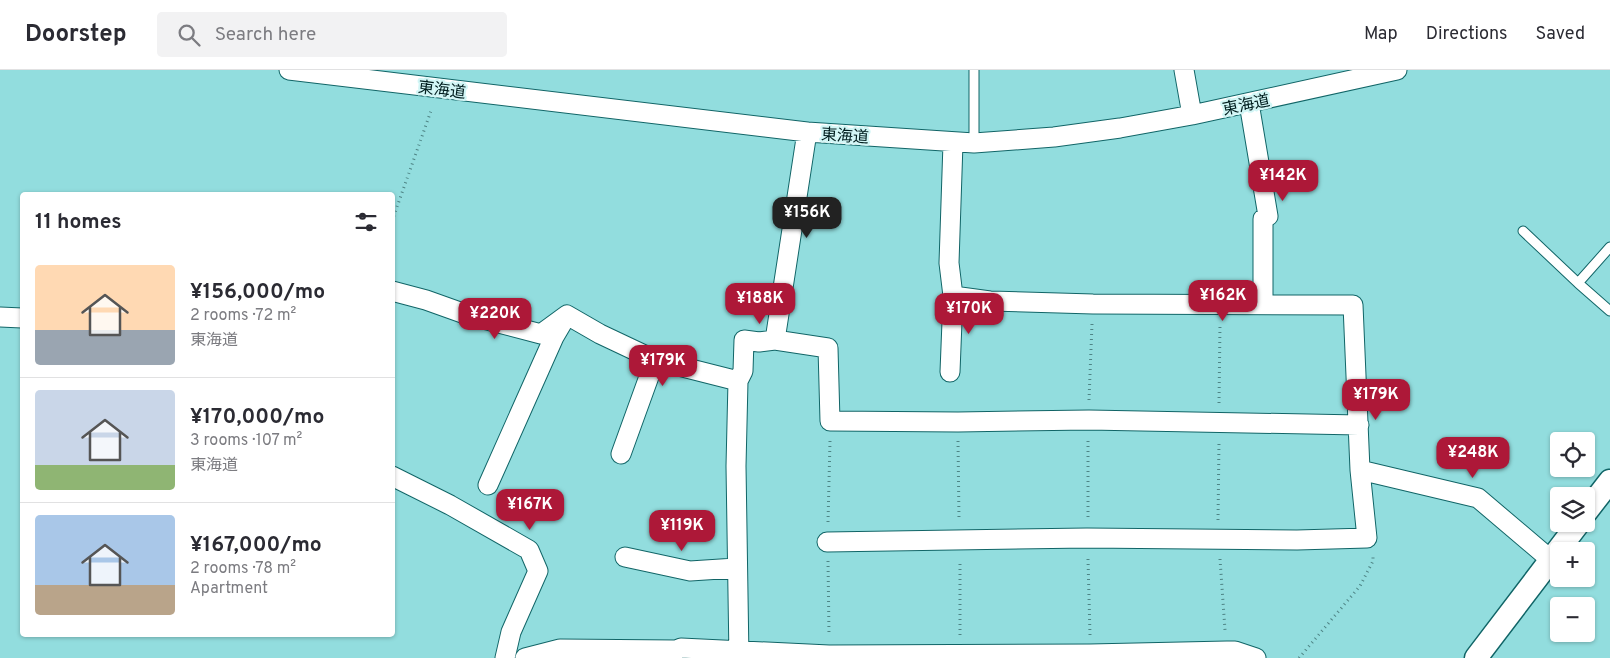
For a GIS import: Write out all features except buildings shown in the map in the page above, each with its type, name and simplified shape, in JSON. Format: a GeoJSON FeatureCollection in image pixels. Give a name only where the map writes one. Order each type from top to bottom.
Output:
{"type":"FeatureCollection","features":[{"type":"Feature","properties":{"kind":"street","name":"東海道"},"geometry":{"type":"LineString","coordinates":[[289,70],[807,132],[953,143],[1054,138],[1192,116],[1397,70]]}},
{"type":"Feature","properties":{"kind":"street"},"geometry":{"type":"LineString","coordinates":[[1184,70],[1192,116]]}},
{"type":"Feature","properties":{"kind":"street"},"geometry":{"type":"LineString","coordinates":[[1249,103],[1268,216],[1263,219],[1263,304]]}},
{"type":"Feature","properties":{"kind":"street"},"geometry":{"type":"LineString","coordinates":[[775,340],[807,132]]}},
{"type":"Feature","properties":{"kind":"street"},"geometry":{"type":"LineString","coordinates":[[950,372],[954,296],[949,264],[953,143]]}},
{"type":"Feature","properties":{"kind":"street"},"geometry":{"type":"LineString","coordinates":[[395,292],[426,300],[468,315],[541,334],[567,315]]}},
{"type":"Feature","properties":{"kind":"street"},"geometry":{"type":"LineString","coordinates":[[827,542],[1087,538],[1367,538],[1360,470],[1354,305],[1093,304],[998,301],[954,296]]}},
{"type":"Feature","properties":{"kind":"street"},"geometry":{"type":"LineString","coordinates":[[567,315],[600,334],[655,360],[738,380]]}},
{"type":"Feature","properties":{"kind":"street"},"geometry":{"type":"LineString","coordinates":[[488,485],[554,337],[567,315]]}},
{"type":"Feature","properties":{"kind":"street"},"geometry":{"type":"LineString","coordinates":[[0,317],[20,318]]}},
{"type":"Feature","properties":{"kind":"street"},"geometry":{"type":"LineString","coordinates":[[739,654],[736,568],[736,466],[738,380],[743,371],[744,340],[759,342],[775,340],[828,348],[830,421],[1089,420],[1359,424]]}},
{"type":"Feature","properties":{"kind":"street"},"geometry":{"type":"LineString","coordinates":[[621,454],[655,360]]}},
{"type":"Feature","properties":{"kind":"street"},"geometry":{"type":"LineString","coordinates":[[1360,470],[1478,498],[1550,559]]}},
{"type":"Feature","properties":{"kind":"street"},"geometry":{"type":"LineString","coordinates":[[395,478],[450,505],[529,550],[538,571],[511,632],[505,658]]}},
{"type":"Feature","properties":{"kind":"street"},"geometry":{"type":"LineString","coordinates":[[1595,500],[1610,481]]}},
{"type":"Feature","properties":{"kind":"street"},"geometry":{"type":"LineString","coordinates":[[625,557],[690,571],[736,568]]}},
{"type":"Feature","properties":{"kind":"street"},"geometry":{"type":"LineString","coordinates":[[1476,658],[1550,561]]}},
{"type":"Feature","properties":{"kind":"street"},"geometry":{"type":"LineString","coordinates":[[525,658],[560,649],[676,650],[681,648],[739,654],[829,655],[1090,654],[1235,651],[1256,658]]}},
{"type":"Feature","properties":{"kind":"lane"},"geometry":{"type":"LineString","coordinates":[[974,70],[974,143]]}},
{"type":"Feature","properties":{"kind":"lane"},"geometry":{"type":"LineString","coordinates":[[1523,231],[1610,312]]}},
{"type":"Feature","properties":{"kind":"lane"},"geometry":{"type":"LineString","coordinates":[[1578,283],[1610,247]]}},
{"type":"Feature","properties":{"kind":"path"},"geometry":{"type":"LineString","coordinates":[[395,212],[439,88]]}},
{"type":"Feature","properties":{"kind":"path"},"geometry":{"type":"LineString","coordinates":[[1090,654],[1087,538],[1093,304]]}},
{"type":"Feature","properties":{"kind":"path"},"geometry":{"type":"LineString","coordinates":[[958,422],[961,603],[959,655]]}},
{"type":"Feature","properties":{"kind":"path"},"geometry":{"type":"LineString","coordinates":[[1298,658],[1360,586],[1373,561],[1371,543],[1367,538]]}},
{"type":"Feature","properties":{"kind":"path"},"geometry":{"type":"LineString","coordinates":[[1218,539],[1227,651]]}}]}
